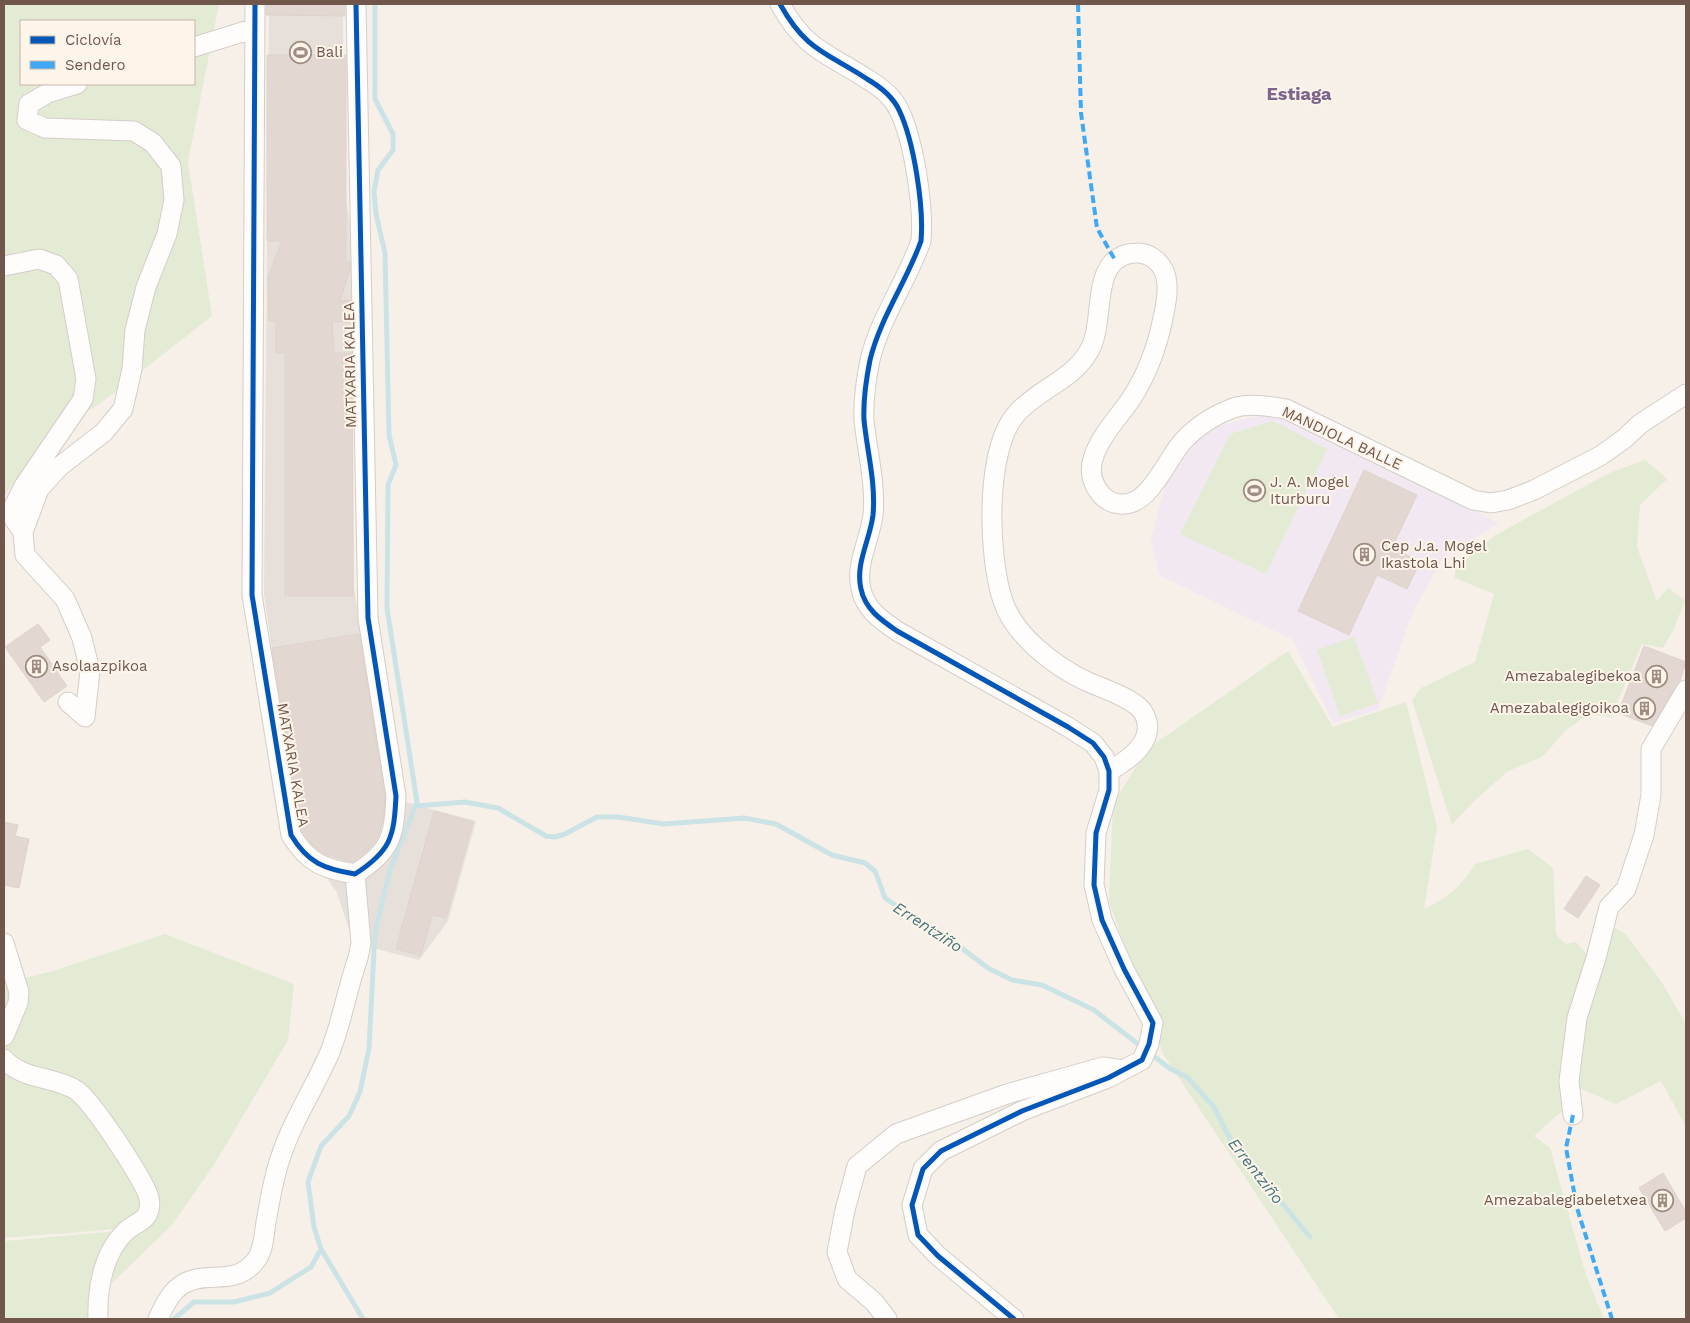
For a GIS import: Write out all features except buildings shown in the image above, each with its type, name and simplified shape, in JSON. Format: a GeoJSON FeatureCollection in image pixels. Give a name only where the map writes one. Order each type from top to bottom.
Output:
{"type":"FeatureCollection","features":[{"type":"Feature","properties":{"kind":"street","name":"MATXARIA KALEA"},"geometry":{"type":"LineString","coordinates":[[255,4],[252,595],[291,835],[298,847],[310,859],[328,870],[355,874],[376,861],[389,843],[395,821],[396,796],[368,618],[356,4]]}},
{"type":"Feature","properties":{"kind":"street"},"geometry":{"type":"LineString","coordinates":[[780,4],[792,25],[810,44],[867,78],[887,94],[899,109],[906,126],[917,185],[922,222],[921,241],[871,357],[864,389],[864,419],[873,515],[859,572],[861,590],[868,606],[878,618],[897,631],[1068,726],[1093,744],[1104,757],[1109,771],[1109,790],[1096,833],[1094,885],[1102,920],[1124,969],[1153,1023],[1149,1044],[1142,1060],[1121,1069],[1108,1078],[1022,1111],[941,1151],[923,1169],[912,1205],[918,1236],[938,1256],[1014,1319]]}},
{"type":"Feature","properties":{"kind":"street"},"geometry":{"type":"LineString","coordinates":[[195,47],[255,28]]}},
{"type":"Feature","properties":{"kind":"street"},"geometry":{"type":"LineString","coordinates":[[68,702],[84,717],[90,671],[82,638],[65,599],[25,555],[23,532],[39,489],[59,467],[104,432],[123,409],[132,369],[136,330],[146,287],[167,234],[174,200],[171,166],[153,143],[134,131],[45,128],[27,120],[29,104],[48,92],[73,85]]}},
{"type":"Feature","properties":{"kind":"street","name":"MANDIOLA BALLE"},"geometry":{"type":"LineString","coordinates":[[1109,771],[1138,752],[1145,738],[1146,727],[1143,713],[1134,703],[1082,679],[1052,659],[1024,634],[1006,610],[997,583],[992,517],[995,473],[1001,442],[1016,414],[1034,397],[1063,379],[1080,365],[1092,347],[1098,327],[1102,282],[1109,266],[1115,260],[1126,254],[1140,253],[1154,258],[1163,269],[1166,281],[1166,305],[1157,348],[1148,371],[1100,444],[1092,461],[1092,475],[1095,488],[1107,499],[1119,504],[1135,502],[1151,488],[1169,458],[1184,440],[1208,420],[1234,408],[1256,405],[1286,409],[1473,500],[1490,503],[1534,490],[1600,456],[1624,439],[1640,424],[1686,394]]}},
{"type":"Feature","properties":{"kind":"street"},"geometry":{"type":"LineString","coordinates":[[4,266],[39,259],[56,265],[68,279],[86,379],[83,399],[24,486],[14,506],[14,519],[23,532]]}},
{"type":"Feature","properties":{"kind":"street"},"geometry":{"type":"LineString","coordinates":[[1573,1115],[1570,1081],[1577,1018],[1596,958],[1609,907],[1626,889],[1644,834],[1651,795],[1651,749],[1686,690]]}},
{"type":"Feature","properties":{"kind":"street"},"geometry":{"type":"LineString","coordinates":[[158,1319],[166,1303],[184,1283],[198,1278],[230,1277],[246,1270],[258,1257],[264,1242],[279,1160],[292,1125],[329,1054],[358,958],[361,943],[355,874]]}},
{"type":"Feature","properties":{"kind":"street"},"geometry":{"type":"LineString","coordinates":[[4,943],[18,992],[18,1003],[4,1036]]}},
{"type":"Feature","properties":{"kind":"street"},"geometry":{"type":"LineString","coordinates":[[4,1059],[11,1068],[54,1080],[76,1091],[95,1110],[146,1190],[150,1206],[146,1217],[126,1231],[111,1251],[97,1296],[98,1319]]}},
{"type":"Feature","properties":{"kind":"street"},"geometry":{"type":"LineString","coordinates":[[887,1319],[874,1302],[847,1279],[837,1252],[845,1210],[857,1166],[896,1134],[950,1114],[1102,1067],[1121,1069]]}},
{"type":"Feature","properties":{"kind":"shaded area"},"geometry":{"type":"Polygon","coordinates":[[[269,4],[343,4],[344,188],[352,233],[354,588],[387,797],[476,821],[448,921],[419,960],[354,943],[336,891],[298,837],[264,593],[269,4]]]}},
{"type":"Feature","properties":{"kind":"shaded area","name":"J. A. Mogel Iturburu"},"geometry":{"type":"Polygon","coordinates":[[[1262,415],[1283,416],[1499,523],[1443,558],[1413,611],[1378,710],[1333,723],[1293,640],[1159,575],[1151,540],[1166,482],[1206,429],[1262,415]]]}},
{"type":"Feature","properties":{"kind":"green space"},"geometry":{"type":"Polygon","coordinates":[[[4,4],[219,4],[188,162],[212,316],[102,402],[50,436],[4,496],[4,4]]]}},
{"type":"Feature","properties":{"kind":"green space","name":"J. A. Mogel Iturburu"},"geometry":{"type":"Polygon","coordinates":[[[1273,421],[1327,449],[1266,574],[1180,534],[1230,434],[1273,421]]]}},
{"type":"Feature","properties":{"kind":"green space"},"geometry":{"type":"Polygon","coordinates":[[[1645,460],[1667,479],[1640,505],[1637,547],[1657,601],[1668,588],[1685,600],[1674,629],[1663,648],[1642,644],[1611,717],[1589,714],[1566,730],[1542,757],[1508,771],[1471,804],[1452,825],[1412,700],[1421,688],[1475,662],[1494,594],[1455,578],[1455,569],[1494,536],[1609,473],[1645,460]]]}},
{"type":"Feature","properties":{"kind":"green space"},"geometry":{"type":"Polygon","coordinates":[[[1354,637],[1378,703],[1340,716],[1317,650],[1354,637]]]}},
{"type":"Feature","properties":{"kind":"green space"},"geometry":{"type":"Polygon","coordinates":[[[1288,651],[1333,727],[1406,702],[1437,827],[1424,909],[1440,901],[1453,891],[1475,864],[1528,849],[1553,868],[1556,934],[1565,944],[1576,942],[1589,957],[1565,1038],[1560,1066],[1562,1111],[1534,1136],[1550,1148],[1586,1275],[1604,1319],[1339,1319],[1163,1054],[1109,901],[1113,804],[1147,749],[1288,651]]]}},
{"type":"Feature","properties":{"kind":"green space"},"geometry":{"type":"Polygon","coordinates":[[[1609,924],[1626,935],[1661,981],[1686,1024],[1686,1127],[1661,1081],[1616,1104],[1575,1086],[1577,1048],[1609,924]]]}},
{"type":"Feature","properties":{"kind":"green space"},"geometry":{"type":"Polygon","coordinates":[[[165,934],[294,984],[288,1040],[214,1165],[171,1226],[112,1283],[117,1240],[103,1319],[4,1319],[4,1241],[118,1231],[118,1229],[4,1238],[4,983],[53,971],[165,934]]]}},
{"type":"Feature","properties":{"kind":"waterway"},"geometry":{"type":"LineString","coordinates":[[174,1319],[194,1302],[234,1302],[270,1293],[311,1267],[321,1249],[314,1227],[308,1182],[321,1146],[349,1116],[360,1092],[369,1048],[375,932],[390,870],[417,802],[387,608],[388,485],[396,465],[389,435],[385,253],[376,214],[374,191],[378,170],[393,150],[393,134],[375,99],[375,4]]}},
{"type":"Feature","properties":{"kind":"waterway","name":"Errentziño"},"geometry":{"type":"LineString","coordinates":[[416,806],[465,802],[498,808],[546,836],[555,837],[565,834],[597,817],[618,817],[664,824],[744,818],[776,824],[832,855],[865,863],[875,871],[885,898],[928,928],[943,934],[988,968],[1012,980],[1042,985],[1094,1010],[1169,1068],[1187,1077],[1214,1107],[1232,1143],[1310,1237]]}},
{"type":"Feature","properties":{"kind":"waterway"},"geometry":{"type":"LineString","coordinates":[[321,1249],[363,1319]]}},
{"type":"Feature","properties":{"kind":"marked path"},"geometry":{"type":"LineString","coordinates":[[1078,4],[1081,113],[1097,228],[1115,260]]}},
{"type":"Feature","properties":{"kind":"marked path"},"geometry":{"type":"LineString","coordinates":[[1573,1115],[1566,1148],[1577,1208],[1612,1319]]}},
{"type":"Feature","properties":{"kind":"cycle path"},"geometry":{"type":"LineString","coordinates":[[255,4],[252,595],[291,835],[297,845],[318,863],[334,870],[355,874],[376,858],[388,842],[394,822],[396,796],[368,618],[356,4]]}},
{"type":"Feature","properties":{"kind":"cycle path"},"geometry":{"type":"LineString","coordinates":[[780,4],[799,32],[808,41],[828,56],[876,85],[893,101],[904,123],[917,174],[922,227],[921,241],[909,271],[874,344],[866,382],[864,420],[874,503],[871,524],[861,561],[860,580],[863,596],[874,613],[897,631],[1093,743],[1104,757],[1109,771],[1109,790],[1096,833],[1094,885],[1102,920],[1124,969],[1153,1023],[1149,1044],[1142,1060],[1108,1078],[1022,1111],[941,1151],[923,1169],[912,1205],[918,1235],[938,1256],[1014,1319]]}},
{"type":"Feature","properties":{"kind":"place","name":"Bali"},"geometry":{"type":"Point","coordinates":[300,52]}},
{"type":"Feature","properties":{"kind":"place","name":"J. A. Mogel Iturburu"},"geometry":{"type":"Point","coordinates":[1254,491]}},
{"type":"Feature","properties":{"kind":"place","name":"Cep J.a. Mogel Ikastola Lhi"},"geometry":{"type":"Point","coordinates":[1365,555]}},
{"type":"Feature","properties":{"kind":"place","name":"Asolaazpikoa"},"geometry":{"type":"Point","coordinates":[36,666]}},
{"type":"Feature","properties":{"kind":"place","name":"Amezabalegibekoa"},"geometry":{"type":"Point","coordinates":[1657,676]}},
{"type":"Feature","properties":{"kind":"place","name":"Amezabalegigoikoa"},"geometry":{"type":"Point","coordinates":[1645,708]}},
{"type":"Feature","properties":{"kind":"place","name":"Amezabalegiabeletxea"},"geometry":{"type":"Point","coordinates":[1663,1200]}},
{"type":"Feature","properties":{"kind":"district","name":"Estiaga"},"geometry":{"type":"Point","coordinates":[1299,93]}}]}
